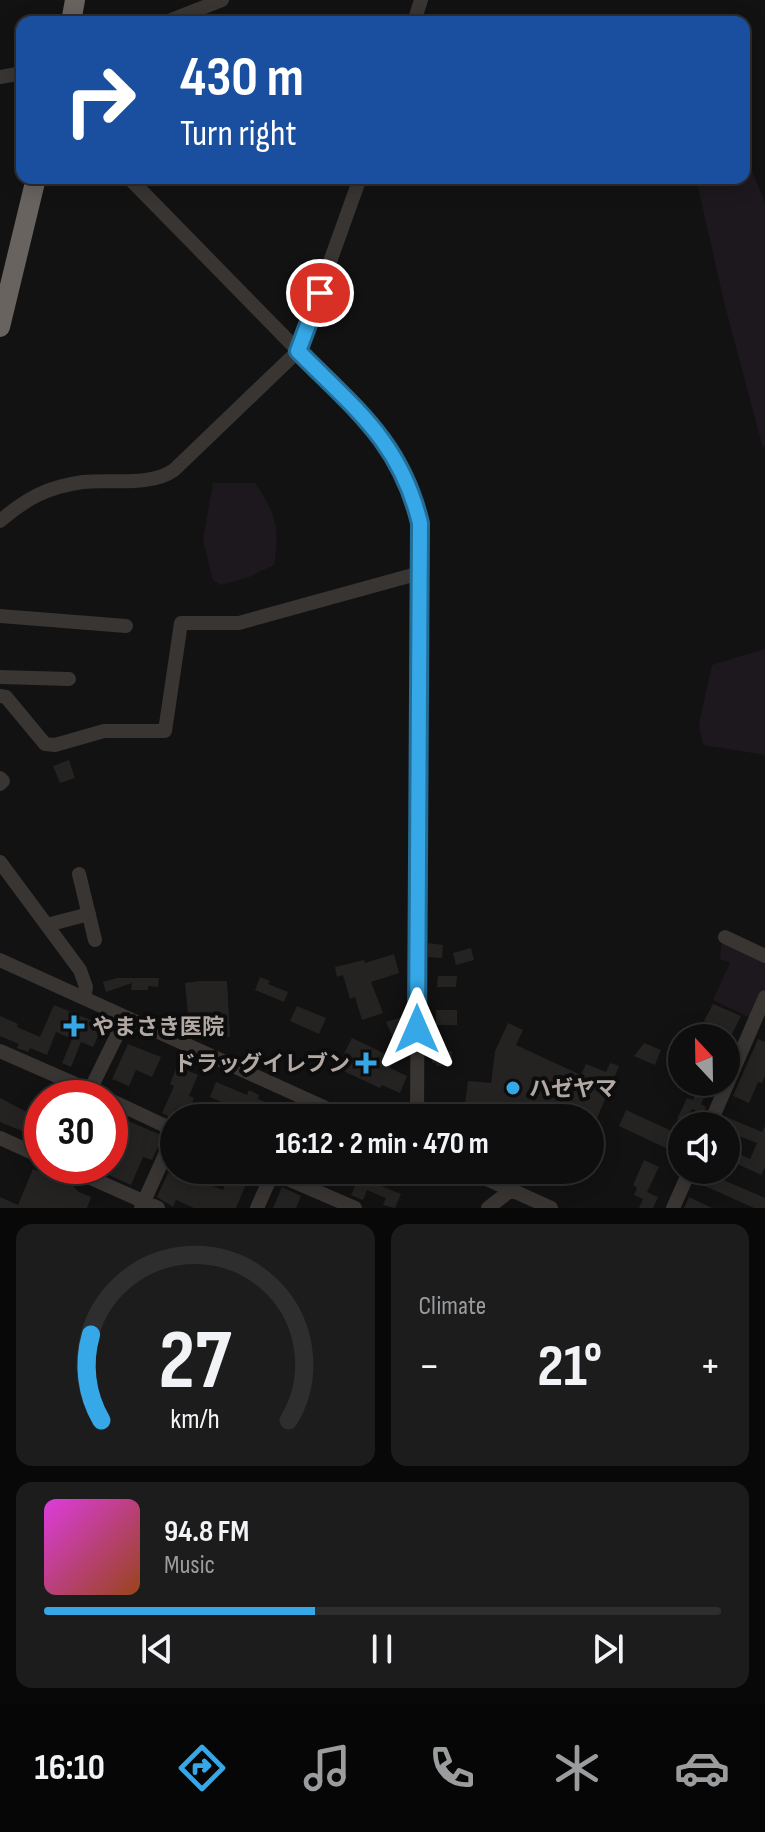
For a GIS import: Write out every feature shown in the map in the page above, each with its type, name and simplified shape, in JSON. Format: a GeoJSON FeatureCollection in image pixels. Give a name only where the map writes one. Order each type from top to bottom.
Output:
{"type":"FeatureCollection","features":[{"type":"Feature","properties":{"kind":"highway"},"geometry":{"type":"LineString","coordinates":[[0,327],[35,184]]}},
{"type":"Feature","properties":{"kind":"street"},"geometry":{"type":"LineString","coordinates":[[181,16],[222,0]]}},
{"type":"Feature","properties":{"kind":"street"},"geometry":{"type":"LineString","coordinates":[[135,184],[387,444],[402,468],[420,523],[417,1104]]}},
{"type":"Feature","properties":{"kind":"street"},"geometry":{"type":"LineString","coordinates":[[0,521],[24,500],[48,489],[83,482],[163,478],[298,351],[358,184]]}},
{"type":"Feature","properties":{"kind":"street"},"geometry":{"type":"LineString","coordinates":[[0,696],[6,697],[45,744],[55,745],[104,731],[165,731],[181,623],[239,623],[420,573]]}},
{"type":"Feature","properties":{"kind":"street"},"geometry":{"type":"LineString","coordinates":[[0,616],[126,626]]}},
{"type":"Feature","properties":{"kind":"street"},"geometry":{"type":"LineString","coordinates":[[0,677],[69,679]]}},
{"type":"Feature","properties":{"kind":"street"},"geometry":{"type":"LineString","coordinates":[[0,862],[80,970],[86,987],[84,998]]}},
{"type":"Feature","properties":{"kind":"street"},"geometry":{"type":"LineString","coordinates":[[79,874],[95,940]]}},
{"type":"Feature","properties":{"kind":"street"},"geometry":{"type":"LineString","coordinates":[[47,925],[89,914]]}},
{"type":"Feature","properties":{"kind":"street"},"geometry":{"type":"LineString","coordinates":[[725,937],[765,956]]}},
{"type":"Feature","properties":{"kind":"street"},"geometry":{"type":"LineString","coordinates":[[0,960],[316,1104]]}},
{"type":"Feature","properties":{"kind":"street"},"geometry":{"type":"LineString","coordinates":[[715,1112],[765,997]]}},
{"type":"Feature","properties":{"kind":"street"},"geometry":{"type":"LineString","coordinates":[[95,1080],[126,1017]]}},
{"type":"Feature","properties":{"kind":"street"},"geometry":{"type":"LineString","coordinates":[[2,1056],[64,1080]]}},
{"type":"Feature","properties":{"kind":"street"},"geometry":{"type":"LineString","coordinates":[[302,1104],[304,1099]]}},
{"type":"Feature","properties":{"kind":"street"},"geometry":{"type":"LineString","coordinates":[[128,1109],[160,1126]]}},
{"type":"Feature","properties":{"kind":"street"},"geometry":{"type":"LineString","coordinates":[[0,1138],[24,1149]]}},
{"type":"Feature","properties":{"kind":"street"},"geometry":{"type":"LineString","coordinates":[[142,1205],[160,1164]]}},
{"type":"Feature","properties":{"kind":"street"},"geometry":{"type":"LineString","coordinates":[[100,1184],[142,1205],[158,1208]]}},
{"type":"Feature","properties":{"kind":"street"},"geometry":{"type":"LineString","coordinates":[[257,1208],[267,1184]]}},
{"type":"Feature","properties":{"kind":"street"},"geometry":{"type":"LineString","coordinates":[[300,1184],[353,1208]]}},
{"type":"Feature","properties":{"kind":"street"},"geometry":{"type":"LineString","coordinates":[[498,1184],[551,1208]]}},
{"type":"Feature","properties":{"kind":"street"},"geometry":{"type":"LineString","coordinates":[[673,1208],[684,1184]]}},
{"type":"Feature","properties":{"kind":"street"},"geometry":{"type":"LineString","coordinates":[[488,1208],[511,1190]]}},
{"type":"Feature","properties":{"kind":"shaded area"},"geometry":{"type":"Polygon","coordinates":[[[750,166],[765,203],[763,448],[724,302],[697,184],[750,184],[750,166]]]}},
{"type":"Feature","properties":{"kind":"shaded area"},"geometry":{"type":"Polygon","coordinates":[[[213,483],[255,483],[272,513],[277,541],[274,565],[249,577],[221,585],[213,580],[203,540],[213,483]]]}},
{"type":"Feature","properties":{"kind":"shaded area"},"geometry":{"type":"Polygon","coordinates":[[[765,649],[765,755],[703,745],[699,724],[712,665],[765,649]]]}},
{"type":"Feature","properties":{"kind":"shaded area"},"geometry":{"type":"Polygon","coordinates":[[[722,940],[765,960],[765,988],[750,1018],[713,1000],[730,963],[720,959],[722,940]]]}},
{"type":"Feature","properties":{"kind":"building"},"geometry":{"type":"Polygon","coordinates":[[[69,760],[75,778],[60,783],[53,766],[69,760]]]}},
{"type":"Feature","properties":{"kind":"building"},"geometry":{"type":"Polygon","coordinates":[[[428,943],[443,945],[442,958],[428,957],[428,943]]]}},
{"type":"Feature","properties":{"kind":"building"},"geometry":{"type":"Polygon","coordinates":[[[471,948],[474,960],[456,965],[453,953],[471,948]]]}},
{"type":"Feature","properties":{"kind":"building"},"geometry":{"type":"Polygon","coordinates":[[[394,954],[399,973],[371,982],[383,1013],[362,1020],[355,997],[350,999],[343,975],[337,977],[335,967],[364,960],[365,963],[394,954]]]}},
{"type":"Feature","properties":{"kind":"building"},"geometry":{"type":"Polygon","coordinates":[[[438,976],[457,976],[456,987],[437,987],[438,976]]]}},
{"type":"Feature","properties":{"kind":"building"},"geometry":{"type":"Polygon","coordinates":[[[260,977],[288,992],[284,1002],[255,990],[260,977]]]}},
{"type":"Feature","properties":{"kind":"building"},"geometry":{"type":"Polygon","coordinates":[[[117,978],[159,978],[158,987],[148,986],[148,990],[131,990],[132,983],[106,992],[103,982],[117,978]]]}},
{"type":"Feature","properties":{"kind":"building"},"geometry":{"type":"Polygon","coordinates":[[[227,981],[230,1037],[215,1037],[215,1021],[189,1024],[185,983],[227,981]]]}},
{"type":"Feature","properties":{"kind":"building"},"geometry":{"type":"Polygon","coordinates":[[[713,1004],[741,1016],[737,1024],[710,1024],[704,1021],[713,1004]]]}},
{"type":"Feature","properties":{"kind":"building"},"geometry":{"type":"Polygon","coordinates":[[[54,1005],[103,1025],[93,1047],[81,1042],[71,1067],[62,1063],[72,1039],[56,1032],[47,1055],[30,1048],[28,1052],[17,1048],[19,1044],[0,1036],[0,1016],[40,1037],[54,1005]]]}},
{"type":"Feature","properties":{"kind":"building"},"geometry":{"type":"Polygon","coordinates":[[[297,1006],[326,1018],[319,1034],[290,1021],[297,1006]]]}},
{"type":"Feature","properties":{"kind":"building"},"geometry":{"type":"Polygon","coordinates":[[[436,1010],[457,1010],[457,1025],[436,1025],[436,1010]]]}},
{"type":"Feature","properties":{"kind":"building"},"geometry":{"type":"Polygon","coordinates":[[[402,1017],[405,1025],[401,1026],[407,1046],[398,1049],[386,1022],[402,1017]]]}},
{"type":"Feature","properties":{"kind":"building"},"geometry":{"type":"Polygon","coordinates":[[[508,1023],[523,1030],[516,1045],[581,1075],[586,1064],[606,1072],[610,1063],[619,1066],[603,1104],[465,1104],[468,1081],[491,1083],[495,1051],[508,1023]]]}},
{"type":"Feature","properties":{"kind":"building","name":"ドラッグイレブン"},"geometry":{"type":"Polygon","coordinates":[[[352,1038],[394,1058],[390,1068],[407,1076],[400,1093],[382,1085],[380,1088],[337,1068],[352,1038]]]}},
{"type":"Feature","properties":{"kind":"building"},"geometry":{"type":"Polygon","coordinates":[[[758,1039],[765,1042],[765,1076],[762,1083],[758,1082],[749,1103],[733,1096],[740,1096],[740,1080],[758,1039]]]}},
{"type":"Feature","properties":{"kind":"building"},"geometry":{"type":"Polygon","coordinates":[[[644,1043],[661,1050],[655,1065],[634,1056],[644,1043]]]}},
{"type":"Feature","properties":{"kind":"building"},"geometry":{"type":"Polygon","coordinates":[[[128,1044],[161,1057],[152,1077],[136,1070],[129,1086],[128,1080],[112,1079],[128,1044]]]}},
{"type":"Feature","properties":{"kind":"building"},"geometry":{"type":"Polygon","coordinates":[[[452,1051],[452,1065],[436,1066],[432,1063],[431,1052],[452,1051]]]}},
{"type":"Feature","properties":{"kind":"building"},"geometry":{"type":"Polygon","coordinates":[[[177,1066],[198,1075],[189,1096],[194,1098],[192,1104],[166,1104],[174,1086],[170,1084],[177,1066]]]}},
{"type":"Feature","properties":{"kind":"building"},"geometry":{"type":"Polygon","coordinates":[[[216,1082],[247,1095],[249,1090],[259,1095],[258,1099],[271,1104],[226,1104],[210,1097],[216,1082]]]}},
{"type":"Feature","properties":{"kind":"building"},"geometry":{"type":"Polygon","coordinates":[[[695,1096],[705,1096],[701,1104],[706,1107],[704,1112],[692,1109],[691,1112],[680,1112],[687,1098],[693,1100],[695,1096]]]}},
{"type":"Feature","properties":{"kind":"building"},"geometry":{"type":"Polygon","coordinates":[[[0,1098],[24,1111],[24,1132],[0,1122],[0,1098]]]}},
{"type":"Feature","properties":{"kind":"building"},"geometry":{"type":"Polygon","coordinates":[[[626,1110],[668,1129],[668,1149],[619,1126],[626,1110]]]}},
{"type":"Feature","properties":{"kind":"building"},"geometry":{"type":"Polygon","coordinates":[[[128,1121],[160,1135],[152,1160],[143,1157],[131,1185],[128,1184],[128,1121]]]}},
{"type":"Feature","properties":{"kind":"building"},"geometry":{"type":"Polygon","coordinates":[[[740,1123],[762,1132],[765,1126],[765,1167],[761,1175],[740,1165],[740,1154],[750,1159],[757,1143],[740,1136],[740,1123]]]}},
{"type":"Feature","properties":{"kind":"building"},"geometry":{"type":"Polygon","coordinates":[[[644,1160],[659,1167],[647,1192],[658,1197],[653,1208],[639,1208],[643,1199],[634,1195],[637,1188],[633,1185],[644,1160]]]}},
{"type":"Feature","properties":{"kind":"building"},"geometry":{"type":"Polygon","coordinates":[[[27,1184],[68,1184],[91,1197],[87,1208],[0,1208],[0,1197],[18,1205],[27,1184]]]}},
{"type":"Feature","properties":{"kind":"building"},"geometry":{"type":"Polygon","coordinates":[[[163,1184],[208,1184],[223,1190],[225,1184],[246,1184],[236,1208],[194,1208],[176,1200],[173,1207],[157,1197],[163,1184]]]}},
{"type":"Feature","properties":{"kind":"building"},"geometry":{"type":"Polygon","coordinates":[[[356,1184],[376,1184],[401,1194],[395,1208],[383,1205],[386,1198],[367,1190],[363,1200],[351,1195],[356,1184]]]}},
{"type":"Feature","properties":{"kind":"building"},"geometry":{"type":"Polygon","coordinates":[[[700,1184],[732,1184],[765,1198],[765,1208],[754,1208],[700,1184]]]}},
{"type":"Feature","properties":{"kind":"building"},"geometry":{"type":"Polygon","coordinates":[[[282,1187],[301,1196],[296,1208],[273,1208],[282,1187]]]}},
{"type":"Feature","properties":{"kind":"building"},"geometry":{"type":"Polygon","coordinates":[[[689,1197],[712,1208],[684,1208],[689,1197]]]}},
{"type":"Feature","properties":{"kind":"place","name":"やまさき医院"},"geometry":{"type":"Point","coordinates":[74,1026]}},
{"type":"Feature","properties":{"kind":"place","name":"ドラッグイレブン"},"geometry":{"type":"Point","coordinates":[366,1063]}},
{"type":"Feature","properties":{"kind":"place","name":"ハゼヤマ"},"geometry":{"type":"Point","coordinates":[513,1088]}},
{"type":"Feature","properties":{"kind":"route"},"geometry":{"type":"LineString","coordinates":[[320,293],[298,351],[387,444],[402,468],[420,523],[417,1029]]}}]}
